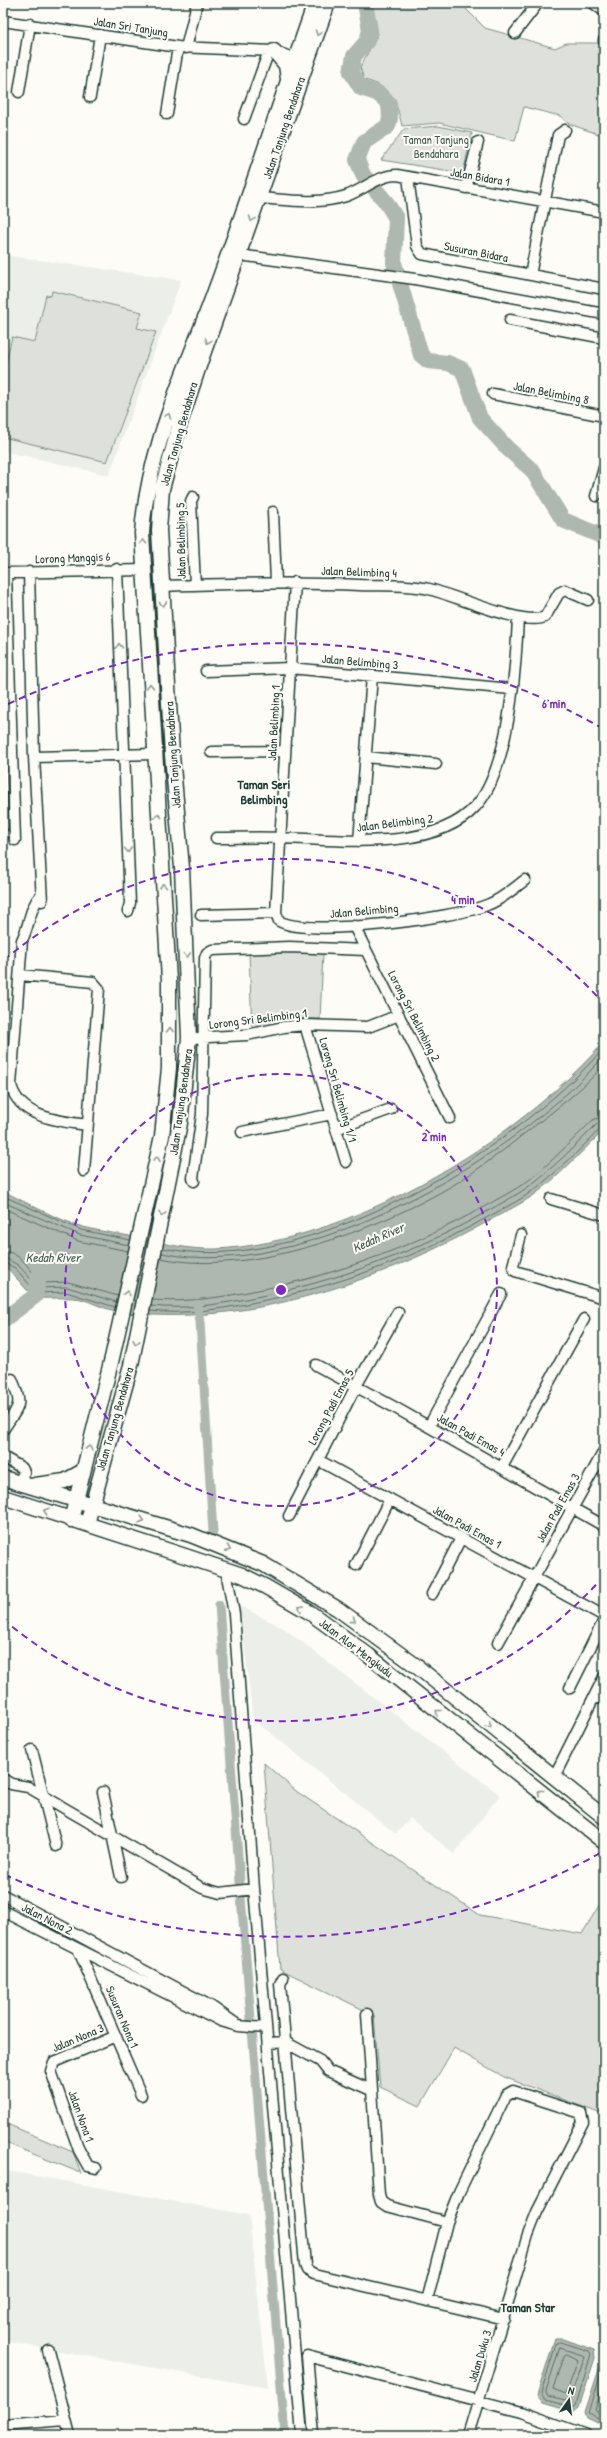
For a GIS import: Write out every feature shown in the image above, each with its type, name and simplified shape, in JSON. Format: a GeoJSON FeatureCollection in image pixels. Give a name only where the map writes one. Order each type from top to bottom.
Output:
{"type":"FeatureCollection","features":[{"type":"Feature","properties":{"kind":"main road","name":"Jalan Tanjung Bendahara"},"geometry":{"type":"LineString","coordinates":[[87,1524],[91,1504],[131,1365],[170,1176],[185,1094],[189,1038],[185,916],[162,586],[159,530],[162,489],[180,423],[259,198],[301,61],[304,34],[315,3]]}},
{"type":"Feature","properties":{"kind":"main road","name":"Jalan Tanjung Bendahara"},"geometry":{"type":"LineString","coordinates":[[71,1520],[112,1358],[149,1197],[163,1130],[169,1068],[170,1031],[166,916],[142,533],[144,501],[155,456],[190,354],[229,253],[287,83],[301,61],[328,3]]}},
{"type":"Feature","properties":{"kind":"main road"},"geometry":{"type":"LineString","coordinates":[[271,51],[291,45],[304,34]]}},
{"type":"Feature","properties":{"kind":"main road"},"geometry":{"type":"LineString","coordinates":[[271,51],[286,65],[287,83]]}},
{"type":"Feature","properties":{"kind":"main road"},"geometry":{"type":"LineString","coordinates":[[166,916],[185,916]]}},
{"type":"Feature","properties":{"kind":"main road"},"geometry":{"type":"LineString","coordinates":[[24,1484],[65,1481],[84,1471]]}},
{"type":"Feature","properties":{"kind":"main road"},"geometry":{"type":"LineString","coordinates":[[99,1476],[105,1498],[113,1511]]}},
{"type":"Feature","properties":{"kind":"main road","name":"Jalan Alor Mengkudu"},"geometry":{"type":"LineString","coordinates":[[3,1478],[191,1535],[242,1554],[263,1564],[338,1609],[415,1665],[604,1817]]}},
{"type":"Feature","properties":{"kind":"main road","name":"Jalan Alor Mengkudu"},"geometry":{"type":"LineString","coordinates":[[3,1497],[253,1580],[309,1612],[368,1656],[604,1842]]}},
{"type":"Feature","properties":{"kind":"main road"},"geometry":{"type":"LineString","coordinates":[[564,1811],[561,1796],[565,1792],[573,1792]]}},
{"type":"Feature","properties":{"kind":"street"},"geometry":{"type":"LineString","coordinates":[[167,114],[182,47],[197,3]]}},
{"type":"Feature","properties":{"kind":"street"},"geometry":{"type":"LineString","coordinates":[[515,33],[538,3]]}},
{"type":"Feature","properties":{"kind":"street"},"geometry":{"type":"LineString","coordinates":[[593,3],[604,11]]}},
{"type":"Feature","properties":{"kind":"street","name":"Jalan Sri Tanjung"},"geometry":{"type":"LineString","coordinates":[[3,20],[182,47],[271,51],[301,61]]}},
{"type":"Feature","properties":{"kind":"street"},"geometry":{"type":"LineString","coordinates":[[19,92],[30,24]]}},
{"type":"Feature","properties":{"kind":"street"},"geometry":{"type":"LineString","coordinates":[[90,97],[100,35]]}},
{"type":"Feature","properties":{"kind":"street"},"geometry":{"type":"LineString","coordinates":[[244,119],[271,51]]}},
{"type":"Feature","properties":{"kind":"street"},"geometry":{"type":"LineString","coordinates":[[530,275],[558,135],[565,130]]}},
{"type":"Feature","properties":{"kind":"street"},"geometry":{"type":"LineString","coordinates":[[466,188],[478,142]]}},
{"type":"Feature","properties":{"kind":"street","name":"Jalan Bidara 1"},"geometry":{"type":"LineString","coordinates":[[259,198],[323,201],[347,196],[387,177],[408,177],[604,212]]}},
{"type":"Feature","properties":{"kind":"street","name":"Susuran Bidara"},"geometry":{"type":"LineString","coordinates":[[408,177],[417,246],[422,254],[604,289]]}},
{"type":"Feature","properties":{"kind":"street"},"geometry":{"type":"LineString","coordinates":[[239,255],[415,279],[604,314]]}},
{"type":"Feature","properties":{"kind":"street"},"geometry":{"type":"LineString","coordinates":[[510,320],[604,338]]}},
{"type":"Feature","properties":{"kind":"street","name":"Jalan Belimbing 8"},"geometry":{"type":"LineString","coordinates":[[493,394],[604,416]]}},
{"type":"Feature","properties":{"kind":"street"},"geometry":{"type":"LineString","coordinates":[[596,496],[604,468]]}},
{"type":"Feature","properties":{"kind":"street","name":"Jalan Belimbing 5"},"geometry":{"type":"LineString","coordinates":[[193,497],[191,501],[195,585]]}},
{"type":"Feature","properties":{"kind":"street"},"geometry":{"type":"LineString","coordinates":[[273,512],[276,582]]}},
{"type":"Feature","properties":{"kind":"street"},"geometry":{"type":"LineString","coordinates":[[117,569],[123,755],[130,903],[128,911]]}},
{"type":"Feature","properties":{"kind":"street","name":"Lorong Manggis 6"},"geometry":{"type":"LineString","coordinates":[[4,573],[117,569],[144,570]]}},
{"type":"Feature","properties":{"kind":"street"},"geometry":{"type":"LineString","coordinates":[[29,572],[34,757],[41,898],[34,902],[28,928],[22,940],[11,1085],[13,1094],[19,1102],[42,1116],[88,1125]]}},
{"type":"Feature","properties":{"kind":"street"},"geometry":{"type":"LineString","coordinates":[[4,573],[6,704],[15,840]]}},
{"type":"Feature","properties":{"kind":"street","name":"Jalan Belimbing 4"},"geometry":{"type":"LineString","coordinates":[[162,586],[295,582],[427,588],[518,617],[534,620],[545,617],[559,593],[565,590],[588,600]]}},
{"type":"Feature","properties":{"kind":"street","name":"Jalan Belimbing 1"},"geometry":{"type":"LineString","coordinates":[[276,913],[295,582]]}},
{"type":"Feature","properties":{"kind":"street","name":"Jalan Belimbing 2"},"geometry":{"type":"LineString","coordinates":[[216,838],[280,838],[359,841],[389,839],[441,831],[456,823],[476,807],[484,794],[500,757],[506,737],[518,617]]}},
{"type":"Feature","properties":{"kind":"street","name":"Jalan Belimbing 3"},"geometry":{"type":"LineString","coordinates":[[206,671],[290,668],[511,689]]}},
{"type":"Feature","properties":{"kind":"street"},"geometry":{"type":"LineString","coordinates":[[359,841],[372,676]]}},
{"type":"Feature","properties":{"kind":"street"},"geometry":{"type":"LineString","coordinates":[[211,752],[285,751]]}},
{"type":"Feature","properties":{"kind":"street"},"geometry":{"type":"LineString","coordinates":[[34,757],[155,754]]}},
{"type":"Feature","properties":{"kind":"street"},"geometry":{"type":"LineString","coordinates":[[366,757],[436,764]]}},
{"type":"Feature","properties":{"kind":"street","name":"Jalan Belimbing"},"geometry":{"type":"LineString","coordinates":[[276,913],[279,920],[288,925],[324,927],[354,926],[463,913],[499,900],[525,880]]}},
{"type":"Feature","properties":{"kind":"street"},"geometry":{"type":"LineString","coordinates":[[200,915],[276,913]]}},
{"type":"Feature","properties":{"kind":"street","name":"Lorong Sri Belimbing 2"},"geometry":{"type":"LineString","coordinates":[[354,926],[450,1118]]}},
{"type":"Feature","properties":{"kind":"street"},"geometry":{"type":"LineString","coordinates":[[194,1181],[202,1114],[205,1038],[205,958],[207,953],[212,950],[289,947],[366,950]]}},
{"type":"Feature","properties":{"kind":"street"},"geometry":{"type":"LineString","coordinates":[[20,975],[93,982],[97,985],[99,990],[84,1171]]}},
{"type":"Feature","properties":{"kind":"street","name":"Lorong Sri Belimbing 1"},"geometry":{"type":"LineString","coordinates":[[189,1038],[247,1035],[284,1026],[305,1025],[368,1027],[399,1016]]}},
{"type":"Feature","properties":{"kind":"street","name":"Lorong Sri Belimbing 1/1"},"geometry":{"type":"LineString","coordinates":[[305,1025],[346,1162]]}},
{"type":"Feature","properties":{"kind":"street"},"geometry":{"type":"LineString","coordinates":[[336,1129],[391,1109]]}},
{"type":"Feature","properties":{"kind":"street"},"geometry":{"type":"LineString","coordinates":[[242,1132],[332,1114]]}},
{"type":"Feature","properties":{"kind":"street"},"geometry":{"type":"LineString","coordinates":[[551,1199],[604,1215]]}},
{"type":"Feature","properties":{"kind":"street"},"geometry":{"type":"LineString","coordinates":[[521,1235],[513,1266],[515,1271],[604,1298]]}},
{"type":"Feature","properties":{"kind":"street"},"geometry":{"type":"LineString","coordinates":[[429,1426],[501,1294]]}},
{"type":"Feature","properties":{"kind":"street","name":"Lorong Padi Emas 5"},"geometry":{"type":"LineString","coordinates":[[289,1516],[356,1386],[398,1312]]}},
{"type":"Feature","properties":{"kind":"street"},"geometry":{"type":"LineString","coordinates":[[502,1467],[584,1319]]}},
{"type":"Feature","properties":{"kind":"street","name":"Jalan Padi Emas 4"},"geometry":{"type":"LineString","coordinates":[[316,1365],[574,1507],[604,1526]]}},
{"type":"Feature","properties":{"kind":"street"},"geometry":{"type":"LineString","coordinates":[[3,1430],[14,1417],[20,1405],[12,1379]]}},
{"type":"Feature","properties":{"kind":"street","name":"Jalan Padi Emas 3"},"geometry":{"type":"LineString","coordinates":[[498,1643],[604,1451]]}},
{"type":"Feature","properties":{"kind":"street"},"geometry":{"type":"LineString","coordinates":[[3,1457],[22,1468],[24,1472],[24,1484]]}},
{"type":"Feature","properties":{"kind":"street","name":"Jalan Padi Emas 1"},"geometry":{"type":"LineString","coordinates":[[318,1460],[604,1616]]}},
{"type":"Feature","properties":{"kind":"street"},"geometry":{"type":"LineString","coordinates":[[356,1565],[390,1499]]}},
{"type":"Feature","properties":{"kind":"street"},"geometry":{"type":"LineString","coordinates":[[432,1594],[461,1538]]}},
{"type":"Feature","properties":{"kind":"street"},"geometry":{"type":"LineString","coordinates":[[226,1570],[234,1614],[254,1889],[302,2435]]}},
{"type":"Feature","properties":{"kind":"street"},"geometry":{"type":"LineString","coordinates":[[570,1688],[604,1620]]}},
{"type":"Feature","properties":{"kind":"street"},"geometry":{"type":"LineString","coordinates":[[554,1778],[599,1698],[604,1677]]}},
{"type":"Feature","properties":{"kind":"street"},"geometry":{"type":"LineString","coordinates":[[32,1750],[56,1846]]}},
{"type":"Feature","properties":{"kind":"street"},"geometry":{"type":"LineString","coordinates":[[3,1779],[11,1784],[28,1787],[210,1892],[220,1894],[254,1889]]}},
{"type":"Feature","properties":{"kind":"street"},"geometry":{"type":"LineString","coordinates":[[103,1792],[121,1877]]}},
{"type":"Feature","properties":{"kind":"street"},"geometry":{"type":"LineString","coordinates":[[3,1895],[212,2007],[238,2026]]}},
{"type":"Feature","properties":{"kind":"street","name":"Jalan Nona 2"},"geometry":{"type":"LineString","coordinates":[[3,1911],[221,2021],[238,2026],[266,2028]]}},
{"type":"Feature","properties":{"kind":"street","name":"Susuran Nona 1"},"geometry":{"type":"LineString","coordinates":[[78,1950],[141,2095]]}},
{"type":"Feature","properties":{"kind":"street"},"geometry":{"type":"LineString","coordinates":[[283,1978],[280,1984],[305,2265],[307,2270],[314,2274],[504,2319]]}},
{"type":"Feature","properties":{"kind":"street"},"geometry":{"type":"LineString","coordinates":[[367,2014],[378,2195],[381,2202],[387,2206],[447,2222],[427,2301]]}},
{"type":"Feature","properties":{"kind":"street","name":"Jalan Nona 3"},"geometry":{"type":"LineString","coordinates":[[51,2065],[54,2062],[116,2036]]}},
{"type":"Feature","properties":{"kind":"street"},"geometry":{"type":"LineString","coordinates":[[268,2043],[285,2042],[320,2061],[328,2071],[371,2090]]}},
{"type":"Feature","properties":{"kind":"street","name":"Jalan Nona 1"},"geometry":{"type":"LineString","coordinates":[[51,2065],[50,2071],[79,2150],[88,2166],[96,2168]]}},
{"type":"Feature","properties":{"kind":"street","name":"Jalan Duku 3"},"geometry":{"type":"LineString","coordinates":[[447,2222],[481,2146],[509,2091],[581,2113],[583,2122],[532,2224],[468,2435]]}},
{"type":"Feature","properties":{"kind":"street"},"geometry":{"type":"LineString","coordinates":[[48,2350],[70,2435]]}},
{"type":"Feature","properties":{"kind":"street"},"geometry":{"type":"LineString","coordinates":[[314,2435],[308,2356],[522,2412],[586,2435]]}},
{"type":"Feature","properties":{"kind":"street"},"geometry":{"type":"LineString","coordinates":[[3,2425],[66,2420]]}},
{"type":"Feature","properties":{"kind":"shaded area"},"geometry":{"type":"Polygon","coordinates":[[[3,255],[181,280],[109,475],[3,451],[3,255]]]}},
{"type":"Feature","properties":{"kind":"shaded area"},"geometry":{"type":"Polygon","coordinates":[[[240,1606],[285,1629],[500,1795],[454,1854],[410,1818],[396,1834],[253,1719],[240,1606]]]}},
{"type":"Feature","properties":{"kind":"shaded area"},"geometry":{"type":"Polygon","coordinates":[[[3,2170],[249,2215],[268,2388],[3,2341],[3,2170]]]}},
{"type":"Feature","properties":{"kind":"green space"},"geometry":{"type":"Polygon","coordinates":[[[371,3],[460,3],[485,28],[555,48],[566,43],[604,43],[604,136],[569,124],[560,116],[524,107],[515,141],[439,123],[402,126],[391,96],[380,86],[364,80],[360,67],[378,34],[371,3]]]}},
{"type":"Feature","properties":{"kind":"green space","name":"Taman Tanjung Bendahara"},"geometry":{"type":"Polygon","coordinates":[[[438,126],[472,133],[463,173],[381,160],[404,129],[438,126]]]}},
{"type":"Feature","properties":{"kind":"green space"},"geometry":{"type":"Polygon","coordinates":[[[52,291],[142,312],[137,328],[156,332],[107,462],[3,437],[3,375],[12,337],[35,342],[46,295],[51,296],[52,291]]]}},
{"type":"Feature","properties":{"kind":"green space"},"geometry":{"type":"Polygon","coordinates":[[[296,952],[323,954],[320,1019],[294,1018],[252,1029],[249,953],[296,952]]]}},
{"type":"Feature","properties":{"kind":"green space"},"geometry":{"type":"Polygon","coordinates":[[[264,1763],[296,1791],[480,1915],[582,1934],[604,1897],[604,2115],[504,2077],[454,2048],[420,2106],[380,2087],[374,2015],[280,1969],[264,1763]]]}},
{"type":"Feature","properties":{"kind":"green space"},"geometry":{"type":"Polygon","coordinates":[[[7,2124],[73,2152],[81,2173],[3,2142],[3,2133],[7,2124]]]}},
{"type":"Feature","properties":{"kind":"water","name":"Kedah River"},"geometry":{"type":"Polygon","coordinates":[[[604,1042],[604,1130],[568,1166],[538,1192],[487,1222],[410,1260],[369,1276],[327,1291],[284,1302],[240,1310],[197,1315],[150,1315],[133,1314],[112,1310],[81,1299],[36,1297],[32,1295],[3,1265],[3,1191],[53,1216],[73,1224],[187,1248],[216,1249],[268,1242],[321,1228],[375,1207],[428,1180],[478,1149],[526,1115],[568,1079],[604,1042]]]}},
{"type":"Feature","properties":{"kind":"water"},"geometry":{"type":"Polygon","coordinates":[[[555,2338],[561,2338],[594,2350],[595,2358],[579,2407],[573,2412],[543,2403],[537,2395],[555,2338]]]}},
{"type":"Feature","properties":{"kind":"water"},"geometry":{"type":"Polygon","coordinates":[[[604,2354],[604,2426],[587,2418],[585,2412],[604,2354]]]}},
{"type":"Feature","properties":{"kind":"waterway"},"geometry":{"type":"LineString","coordinates":[[365,3],[370,30],[367,41],[354,56],[351,72],[361,88],[377,93],[389,103],[390,118],[388,126],[364,142],[357,160],[363,175],[386,202],[396,218],[394,263],[421,355],[428,361],[448,363],[462,369],[480,418],[508,449],[532,470],[563,520],[604,537]]}},
{"type":"Feature","properties":{"kind":"waterway"},"geometry":{"type":"LineString","coordinates":[[3,1320],[35,1296],[39,1276]]}},
{"type":"Feature","properties":{"kind":"waterway"},"geometry":{"type":"LineString","coordinates":[[197,1304],[200,1322],[213,1532]]}},
{"type":"Feature","properties":{"kind":"waterway"},"geometry":{"type":"LineString","coordinates":[[219,1605],[240,1882]]}},
{"type":"Feature","properties":{"kind":"waterway"},"geometry":{"type":"LineString","coordinates":[[241,1897],[251,2019]]}},
{"type":"Feature","properties":{"kind":"waterway"},"geometry":{"type":"LineString","coordinates":[[252,2030],[285,2435]]}},
{"type":"Feature","properties":{"kind":"district","name":"Taman Seri Belimbing"},"geometry":{"type":"Point","coordinates":[264,792]}},
{"type":"Feature","properties":{"kind":"district","name":"Taman Star"},"geometry":{"type":"Point","coordinates":[528,2307]}}]}
